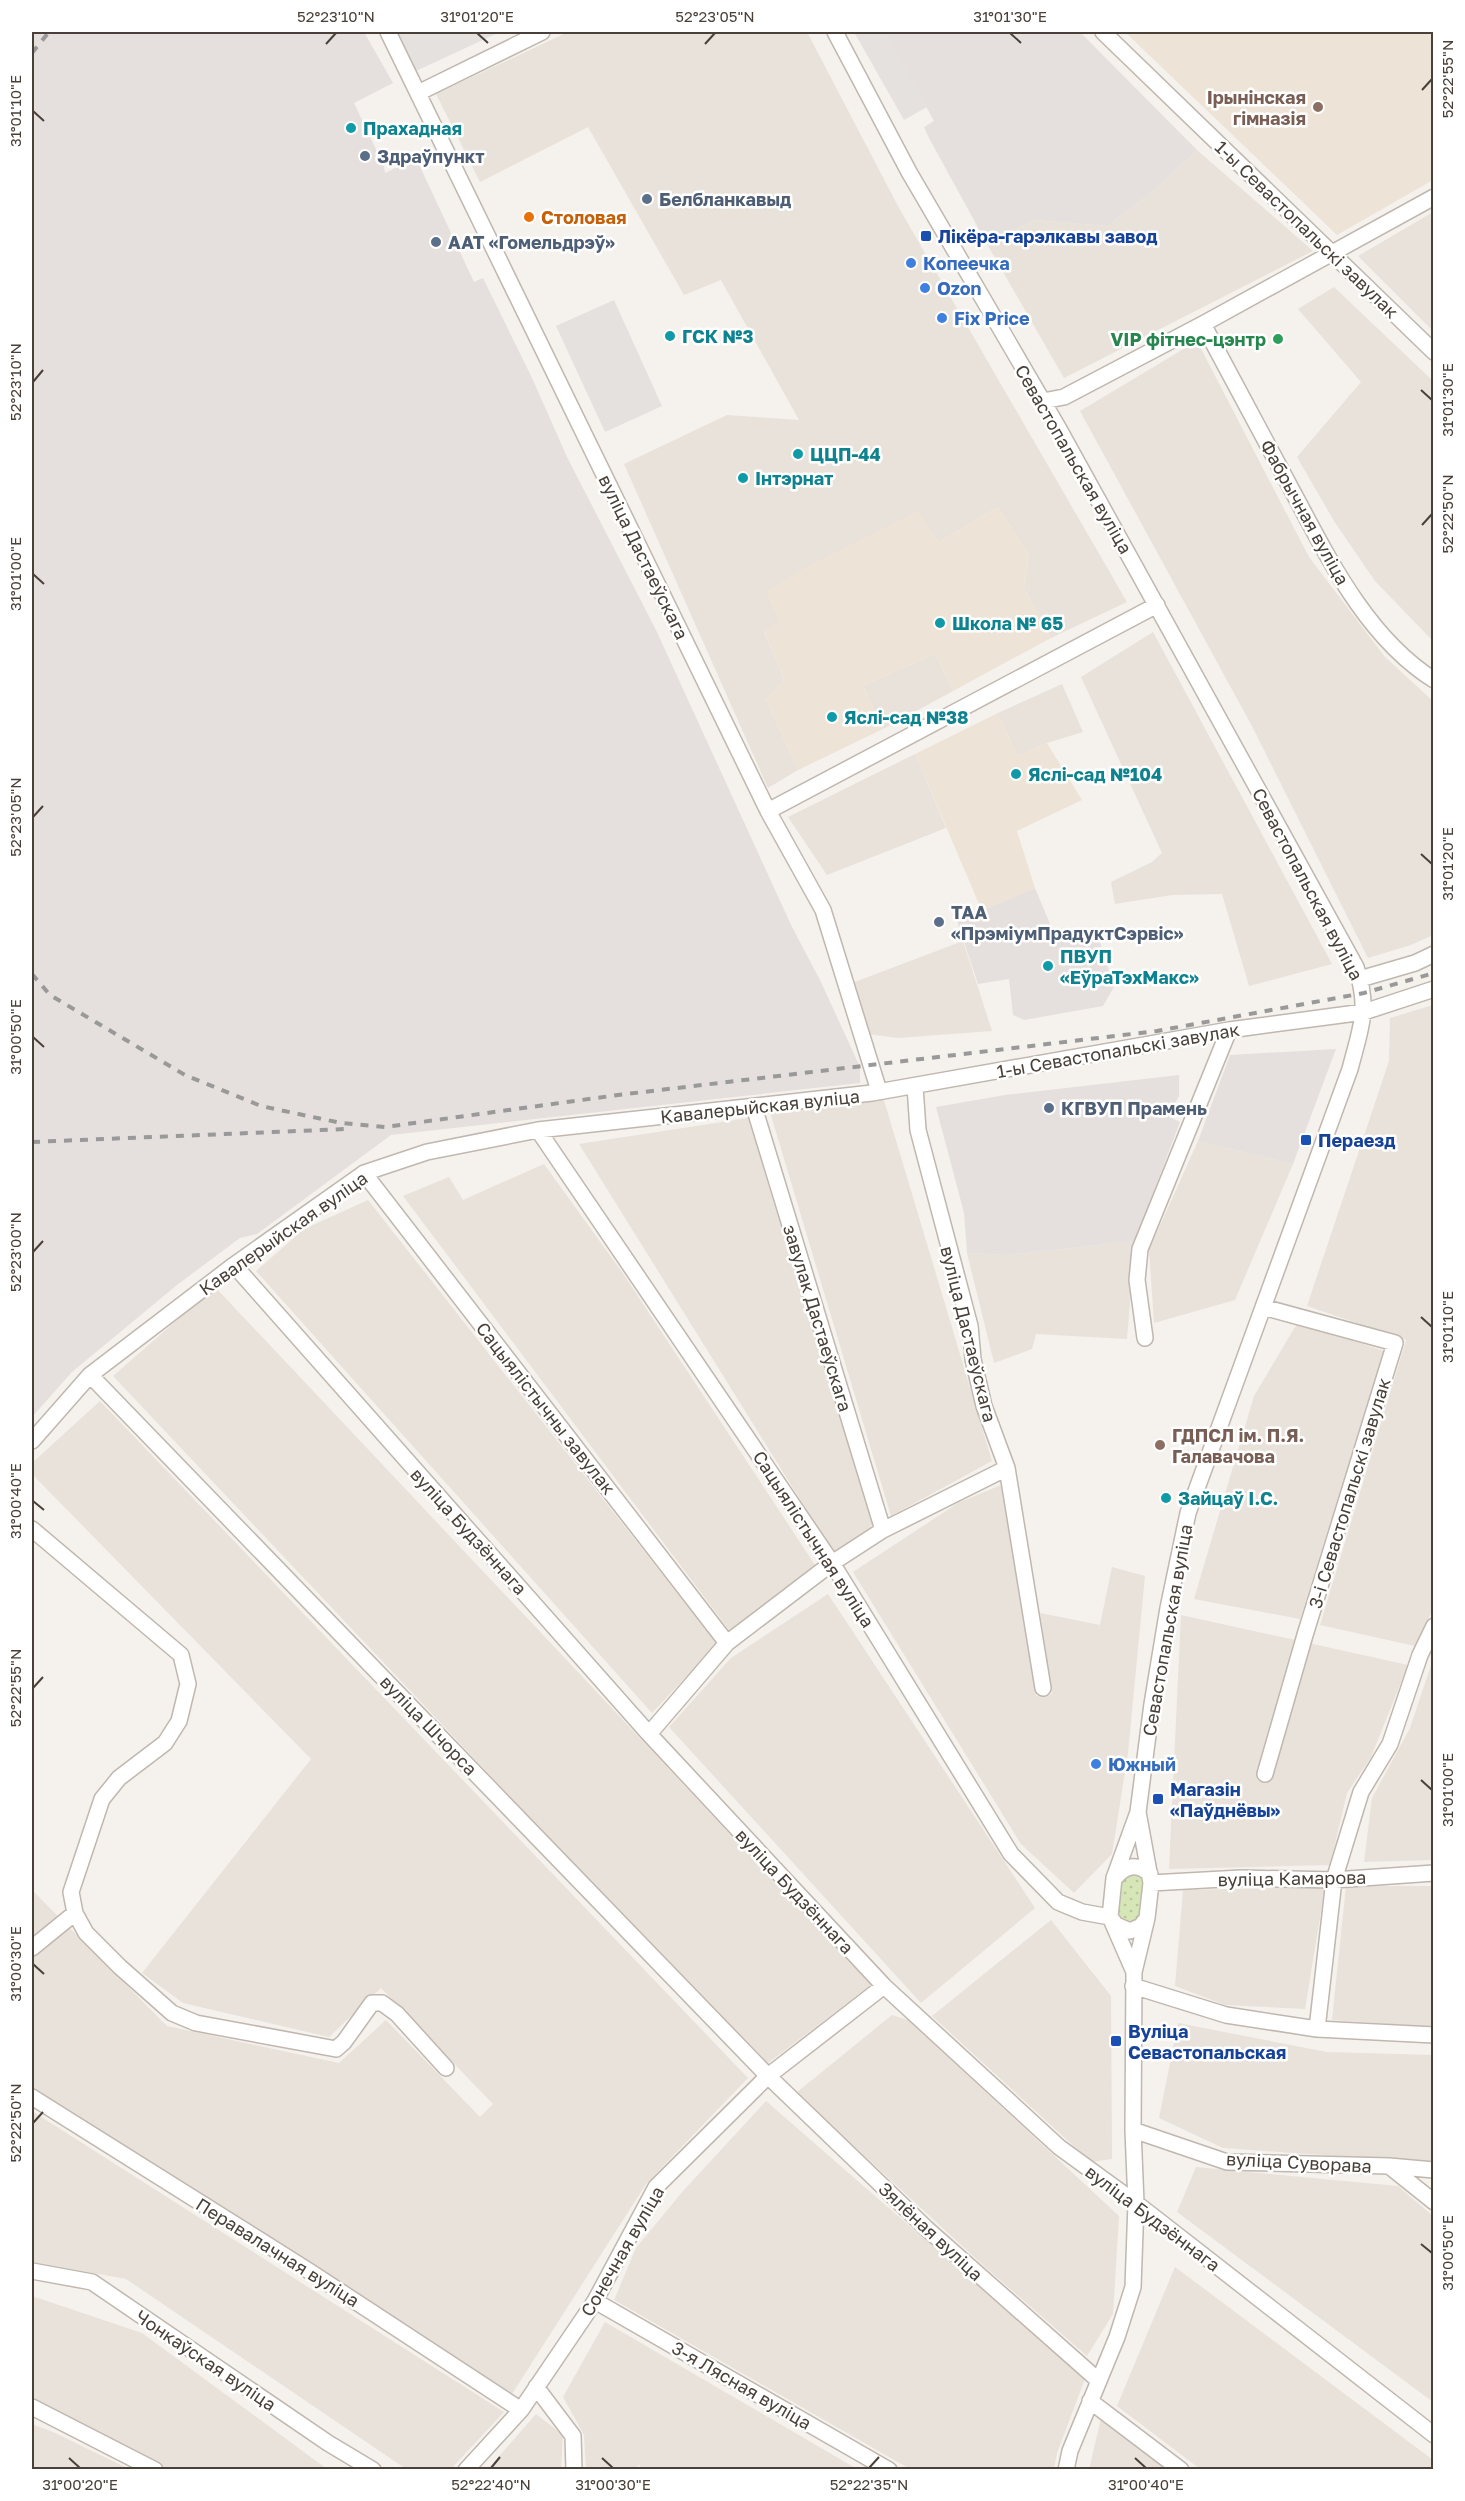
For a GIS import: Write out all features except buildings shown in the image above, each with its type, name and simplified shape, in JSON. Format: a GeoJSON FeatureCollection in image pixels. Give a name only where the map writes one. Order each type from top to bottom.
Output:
{"type":"FeatureCollection","features":[{"type":"Feature","properties":{"kind":"street","name":"вуліца Дастаеўскага"},"geometry":{"type":"LineString","coordinates":[[388,32],[768,811],[823,910],[875,1092]]}},
{"type":"Feature","properties":{"kind":"street"},"geometry":{"type":"LineString","coordinates":[[417,93],[542,32]]}},
{"type":"Feature","properties":{"kind":"street","name":"Севастопальская вуліца"},"geometry":{"type":"LineString","coordinates":[[835,32],[941,228],[1043,401],[1157,605],[1356,967],[1364,993],[1364,1012],[1350,1069],[1188,1513],[1157,1672],[1138,1812],[1114,1878],[1110,1917],[1133,1979]]}},
{"type":"Feature","properties":{"kind":"street","name":"1-ы Севастопальскі завулак"},"geometry":{"type":"LineString","coordinates":[[1103,32],[1434,352]]}},
{"type":"Feature","properties":{"kind":"street"},"geometry":{"type":"LineString","coordinates":[[1043,401],[1064,397],[1203,324],[1434,196]]}},
{"type":"Feature","properties":{"kind":"street","name":"Фабрычная вуліца"},"geometry":{"type":"LineString","coordinates":[[1203,324],[1322,546],[1354,599],[1397,653],[1434,680]]}},
{"type":"Feature","properties":{"kind":"street"},"geometry":{"type":"LineString","coordinates":[[768,811],[1157,605]]}},
{"type":"Feature","properties":{"kind":"street"},"geometry":{"type":"LineString","coordinates":[[1360,979],[1415,963],[1434,954]]}},
{"type":"Feature","properties":{"kind":"street","name":"1-ы Севастопальскі завулак"},"geometry":{"type":"LineString","coordinates":[[875,1092],[1229,1030],[1364,1012],[1434,989]]}},
{"type":"Feature","properties":{"kind":"street"},"geometry":{"type":"LineString","coordinates":[[1145,1338],[1137,1280],[1140,1249],[1229,1030]]}},
{"type":"Feature","properties":{"kind":"street","name":"вуліца Дастаеўскага"},"geometry":{"type":"LineString","coordinates":[[915,1086],[918,1130],[970,1326],[973,1359],[984,1406],[1007,1468],[1043,1688]]}},
{"type":"Feature","properties":{"kind":"street","name":"Кавалерыйская вуліца"},"geometry":{"type":"LineString","coordinates":[[32,1441],[90,1375],[234,1265],[364,1173],[427,1152],[538,1130],[875,1092]]}},
{"type":"Feature","properties":{"kind":"street","name":"завулак Дастаеўскага"},"geometry":{"type":"LineString","coordinates":[[754,1107],[883,1530]]}},
{"type":"Feature","properties":{"kind":"street","name":"Сацыялістычная вуліца"},"geometry":{"type":"LineString","coordinates":[[538,1130],[832,1563],[1011,1854],[1058,1902],[1082,1912],[1110,1917]]}},
{"type":"Feature","properties":{"kind":"street","name":"Сацыялістычны завулак"},"geometry":{"type":"LineString","coordinates":[[364,1173],[728,1643]]}},
{"type":"Feature","properties":{"kind":"street","name":"вуліца Будзённага"},"geometry":{"type":"LineString","coordinates":[[234,1265],[649,1734],[884,1986],[1059,2147],[1136,2203],[1434,2435]]}},
{"type":"Feature","properties":{"kind":"street","name":"3-і Севастопальскі завулак"},"geometry":{"type":"LineString","coordinates":[[1263,1306],[1395,1344],[1305,1635],[1265,1774]]}},
{"type":"Feature","properties":{"kind":"street","name":"вуліца Шчорса"},"geometry":{"type":"LineString","coordinates":[[90,1375],[768,2076]]}},
{"type":"Feature","properties":{"kind":"street"},"geometry":{"type":"LineString","coordinates":[[649,1734],[728,1643],[832,1563],[883,1530],[1007,1468]]}},
{"type":"Feature","properties":{"kind":"street"},"geometry":{"type":"LineString","coordinates":[[32,1529],[181,1655],[188,1684],[179,1721],[165,1743],[119,1778],[102,1799],[72,1892],[75,1913],[86,1933],[172,2013],[196,2023],[336,2049],[344,2042],[372,2003],[382,2003],[397,2014],[446,2068]]}},
{"type":"Feature","properties":{"kind":"street"},"geometry":{"type":"LineString","coordinates":[[1317,2029],[1334,1880],[1361,1792],[1390,1744],[1420,1655],[1434,1626]]}},
{"type":"Feature","properties":{"kind":"street","name":"Севастопальская вуліца"},"geometry":{"type":"LineString","coordinates":[[1066,2469],[1070,2451],[1116,2337],[1133,2287],[1136,2203],[1133,2130],[1133,1979],[1147,1918],[1151,1879],[1138,1812]]}},
{"type":"Feature","properties":{"kind":"street"},"geometry":{"type":"LineString","coordinates":[[1114,1878],[1126,1868],[1139,1866],[1151,1879]]}},
{"type":"Feature","properties":{"kind":"street","name":"вуліца Камарова"},"geometry":{"type":"LineString","coordinates":[[1151,1879],[1334,1880],[1434,1873]]}},
{"type":"Feature","properties":{"kind":"street"},"geometry":{"type":"LineString","coordinates":[[32,1948],[75,1913]]}},
{"type":"Feature","properties":{"kind":"street"},"geometry":{"type":"LineString","coordinates":[[1110,1917],[1116,1925],[1130,1931],[1136,1930],[1147,1918]]}},
{"type":"Feature","properties":{"kind":"street"},"geometry":{"type":"LineString","coordinates":[[1133,1979],[1226,2015],[1317,2029],[1434,2035]]}},
{"type":"Feature","properties":{"kind":"street","name":"Сонечная вуліца"},"geometry":{"type":"LineString","coordinates":[[466,2469],[521,2410],[595,2301],[656,2187],[768,2076],[884,1986]]}},
{"type":"Feature","properties":{"kind":"street","name":"Зялёная вуліца"},"geometry":{"type":"LineString","coordinates":[[768,2076],[926,2228],[1099,2381]]}},
{"type":"Feature","properties":{"kind":"street","name":"Перавалачная вуліца"},"geometry":{"type":"LineString","coordinates":[[32,2097],[309,2271],[521,2410]]}},
{"type":"Feature","properties":{"kind":"street","name":"вуліца Суворава"},"geometry":{"type":"LineString","coordinates":[[1133,2130],[1227,2162],[1389,2166],[1434,2170]]}},
{"type":"Feature","properties":{"kind":"street"},"geometry":{"type":"LineString","coordinates":[[1389,2166],[1434,2202]]}},
{"type":"Feature","properties":{"kind":"street","name":"Чонкаўская вуліца"},"geometry":{"type":"LineString","coordinates":[[32,2271],[92,2282],[328,2443],[373,2469]]}},
{"type":"Feature","properties":{"kind":"street","name":"3-я Лясная вуліца"},"geometry":{"type":"LineString","coordinates":[[595,2301],[889,2469]]}},
{"type":"Feature","properties":{"kind":"street"},"geometry":{"type":"LineString","coordinates":[[536,2387],[573,2436],[574,2469]]}},
{"type":"Feature","properties":{"kind":"street"},"geometry":{"type":"LineString","coordinates":[[1090,2401],[1181,2469]]}},
{"type":"Feature","properties":{"kind":"street"},"geometry":{"type":"LineString","coordinates":[[32,2407],[155,2469]]}},
{"type":"Feature","properties":{"kind":"shaded area","name":"ААТ «Гомельдрэў»"},"geometry":{"type":"Polygon","coordinates":[[[32,32],[364,32],[393,83],[354,103],[384,166],[385,173],[416,158],[474,282],[483,278],[533,380],[567,457],[656,630],[792,927],[821,982],[860,1067],[860,1083],[391,1135],[257,1234],[240,1238],[177,1285],[72,1372],[32,1417],[32,32]]]}},
{"type":"Feature","properties":{"kind":"shaded area"},"geometry":{"type":"Polygon","coordinates":[[[397,32],[500,32],[416,71],[397,32]]]}},
{"type":"Feature","properties":{"kind":"shaded area"},"geometry":{"type":"Polygon","coordinates":[[[568,32],[807,32],[899,208],[1127,602],[1051,638],[1024,588],[1029,554],[998,507],[939,542],[918,512],[764,632],[784,680],[766,700],[798,770],[768,788],[624,464],[727,415],[799,420],[721,280],[684,295],[588,127],[480,182],[436,94],[568,32]]]}},
{"type":"Feature","properties":{"kind":"shaded area"},"geometry":{"type":"Polygon","coordinates":[[[854,32],[885,32],[927,107],[904,120],[854,32]]]}},
{"type":"Feature","properties":{"kind":"shaded area"},"geometry":{"type":"Polygon","coordinates":[[[885,32],[1080,32],[1197,150],[1159,186],[1108,226],[1034,220],[987,244],[929,138],[924,127],[934,121],[885,32]]]}},
{"type":"Feature","properties":{"kind":"shaded area","name":"Ірынінская гімназія"},"geometry":{"type":"Polygon","coordinates":[[[1125,32],[1433,32],[1433,180],[1337,235],[1125,32]]]}},
{"type":"Feature","properties":{"kind":"shaded area"},"geometry":{"type":"Polygon","coordinates":[[[1197,150],[1313,251],[1064,378],[987,244],[1034,220],[1108,226],[1159,186],[1197,150]]]}},
{"type":"Feature","properties":{"kind":"shaded area"},"geometry":{"type":"Polygon","coordinates":[[[1433,212],[1433,331],[1358,256],[1433,212]]]}},
{"type":"Feature","properties":{"kind":"shaded area"},"geometry":{"type":"Polygon","coordinates":[[[1334,287],[1433,381],[1433,641],[1375,581],[1334,521],[1297,457],[1361,382],[1298,309],[1334,287]]]}},
{"type":"Feature","properties":{"kind":"shaded area"},"geometry":{"type":"Polygon","coordinates":[[[614,300],[662,406],[605,432],[556,326],[614,300]]]}},
{"type":"Feature","properties":{"kind":"shaded area"},"geometry":{"type":"Polygon","coordinates":[[[1197,341],[1309,557],[1385,657],[1433,701],[1433,935],[1411,945],[1368,958],[1253,728],[1080,411],[1197,341]]]}},
{"type":"Feature","properties":{"kind":"shaded area"},"geometry":{"type":"Polygon","coordinates":[[[998,507],[1029,554],[1024,588],[1051,638],[953,691],[935,654],[863,686],[883,729],[798,770],[766,700],[784,680],[764,631],[778,620],[766,592],[806,567],[918,511],[939,542],[998,507]]]}},
{"type":"Feature","properties":{"kind":"shaded area"},"geometry":{"type":"Polygon","coordinates":[[[1153,632],[1332,964],[1249,986],[1222,894],[1172,895],[1115,904],[1111,882],[1152,862],[1162,853],[1081,677],[1153,632]]]}},
{"type":"Feature","properties":{"kind":"shaded area"},"geometry":{"type":"Polygon","coordinates":[[[935,654],[953,691],[883,729],[863,686],[935,654]]]}},
{"type":"Feature","properties":{"kind":"shaded area"},"geometry":{"type":"Polygon","coordinates":[[[1062,684],[1083,732],[1047,743],[1017,756],[998,713],[1062,684]]]}},
{"type":"Feature","properties":{"kind":"shaded area"},"geometry":{"type":"Polygon","coordinates":[[[998,713],[1017,756],[1047,743],[1082,800],[1017,831],[1035,888],[982,911],[915,754],[998,713]]]}},
{"type":"Feature","properties":{"kind":"shaded area"},"geometry":{"type":"Polygon","coordinates":[[[915,754],[946,828],[827,875],[788,817],[915,754]]]}},
{"type":"Feature","properties":{"kind":"shaded area","name":"ПВУП «ЕўраТэхМакс»"},"geometry":{"type":"Polygon","coordinates":[[[1035,888],[1056,938],[1097,932],[1114,987],[1103,1006],[1024,1020],[1013,1015],[1009,979],[978,984],[957,921],[1035,888]]]}},
{"type":"Feature","properties":{"kind":"shaded area"},"geometry":{"type":"Polygon","coordinates":[[[963,941],[992,1031],[898,1038],[868,1034],[852,983],[963,941]]]}},
{"type":"Feature","properties":{"kind":"shaded area"},"geometry":{"type":"Polygon","coordinates":[[[1433,1005],[1434,1607],[1415,1646],[1320,1625],[1406,1340],[1307,1306],[1389,1061],[1390,1018],[1433,1005]]]}},
{"type":"Feature","properties":{"kind":"shaded area"},"geometry":{"type":"Polygon","coordinates":[[[1336,1049],[1293,1164],[1198,1141],[1230,1055],[1336,1049]]]}},
{"type":"Feature","properties":{"kind":"shaded area"},"geometry":{"type":"Polygon","coordinates":[[[1179,1075],[1179,1096],[1168,1116],[1180,1122],[1135,1241],[1006,1255],[967,1253],[964,1213],[936,1107],[1005,1095],[1179,1075]]]}},
{"type":"Feature","properties":{"kind":"shaded area"},"geometry":{"type":"Polygon","coordinates":[[[883,1097],[992,1461],[891,1516],[770,1112],[883,1097]]]}},
{"type":"Feature","properties":{"kind":"shaded area"},"geometry":{"type":"Polygon","coordinates":[[[748,1118],[873,1527],[834,1554],[579,1144],[748,1118]]]}},
{"type":"Feature","properties":{"kind":"shaded area"},"geometry":{"type":"Polygon","coordinates":[[[1198,1141],[1293,1164],[1235,1300],[1154,1323],[1149,1250],[1198,1141]]]}},
{"type":"Feature","properties":{"kind":"shaded area"},"geometry":{"type":"Polygon","coordinates":[[[544,1164],[622,1272],[815,1565],[729,1630],[403,1196],[449,1177],[463,1200],[544,1164]]]}},
{"type":"Feature","properties":{"kind":"shaded area"},"geometry":{"type":"Polygon","coordinates":[[[368,1200],[717,1644],[652,1713],[256,1271],[304,1229],[368,1200]]]}},
{"type":"Feature","properties":{"kind":"shaded area"},"geometry":{"type":"Polygon","coordinates":[[[1135,1241],[1127,1339],[1036,1334],[1032,1349],[994,1363],[967,1253],[1006,1255],[1135,1241]]]}},
{"type":"Feature","properties":{"kind":"shaded area"},"geometry":{"type":"Polygon","coordinates":[[[215,1287],[871,1985],[768,2063],[503,1789],[113,1376],[215,1287]]]}},
{"type":"Feature","properties":{"kind":"shaded area"},"geometry":{"type":"Polygon","coordinates":[[[1298,1322],[1384,1351],[1300,1619],[1194,1599],[1254,1396],[1298,1322]]]}},
{"type":"Feature","properties":{"kind":"shaded area"},"geometry":{"type":"Polygon","coordinates":[[[100,1401],[748,2078],[646,2184],[512,2394],[32,2088],[32,1890],[167,2026],[339,2063],[386,2020],[480,2117],[493,2104],[381,1988],[329,2037],[183,2003],[142,1973],[311,1759],[32,1474],[32,1463],[100,1401]]]}},
{"type":"Feature","properties":{"kind":"shaded area"},"geometry":{"type":"Polygon","coordinates":[[[1001,1485],[1036,1696],[1052,1694],[1040,1613],[1100,1625],[1112,1567],[1145,1576],[1128,1753],[1112,1854],[1074,1893],[1021,1844],[853,1572],[958,1503],[1001,1485]]]}},
{"type":"Feature","properties":{"kind":"shaded area"},"geometry":{"type":"Polygon","coordinates":[[[828,1594],[1035,1908],[921,2003],[669,1727],[731,1658],[828,1594]]]}},
{"type":"Feature","properties":{"kind":"shaded area"},"geometry":{"type":"Polygon","coordinates":[[[1181,1615],[1408,1665],[1371,1757],[1347,1793],[1330,1865],[1169,1869],[1181,1615]]]}},
{"type":"Feature","properties":{"kind":"shaded area"},"geometry":{"type":"Polygon","coordinates":[[[1433,1659],[1433,1860],[1364,1862],[1372,1798],[1410,1728],[1433,1659]]]}},
{"type":"Feature","properties":{"kind":"shaded area"},"geometry":{"type":"Polygon","coordinates":[[[1346,1886],[1433,1886],[1433,2027],[1332,2020],[1346,1886]]]}},
{"type":"Feature","properties":{"kind":"shaded area"},"geometry":{"type":"Polygon","coordinates":[[[1325,1887],[1305,2009],[1225,2005],[1175,1986],[1183,1890],[1325,1887]]]}},
{"type":"Feature","properties":{"kind":"shaded area"},"geometry":{"type":"Polygon","coordinates":[[[1051,1920],[1111,1996],[1112,2159],[1091,2162],[932,2016],[1051,1920]]]}},
{"type":"Feature","properties":{"kind":"shaded area"},"geometry":{"type":"Polygon","coordinates":[[[892,2015],[908,2020],[1119,2216],[1113,2314],[1087,2356],[985,2267],[796,2093],[892,2015]]]}},
{"type":"Feature","properties":{"kind":"shaded area"},"geometry":{"type":"Polygon","coordinates":[[[1178,2023],[1327,2052],[1433,2055],[1433,2163],[1223,2148],[1159,2118],[1178,2023]]]}},
{"type":"Feature","properties":{"kind":"shaded area"},"geometry":{"type":"Polygon","coordinates":[[[766,2101],[1085,2379],[1057,2453],[1054,2469],[910,2469],[614,2300],[636,2248],[683,2191],[766,2101]]]}},
{"type":"Feature","properties":{"kind":"shaded area"},"geometry":{"type":"Polygon","coordinates":[[[32,2111],[504,2412],[451,2469],[406,2469],[126,2279],[32,2262],[32,2111]]]}},
{"type":"Feature","properties":{"kind":"shaded area"},"geometry":{"type":"Polygon","coordinates":[[[1196,2167],[1398,2186],[1433,2216],[1433,2402],[1177,2212],[1196,2167]]]}},
{"type":"Feature","properties":{"kind":"shaded area"},"geometry":{"type":"Polygon","coordinates":[[[1175,2267],[1433,2460],[1433,2469],[1200,2469],[1117,2406],[1175,2267]]]}},
{"type":"Feature","properties":{"kind":"shaded area"},"geometry":{"type":"Polygon","coordinates":[[[32,2296],[142,2333],[327,2469],[165,2469],[32,2399],[32,2296]]]}},
{"type":"Feature","properties":{"kind":"shaded area"},"geometry":{"type":"Polygon","coordinates":[[[605,2322],[857,2469],[644,2470],[638,2465],[636,2469],[586,2469],[584,2435],[563,2397],[605,2322]]]}},
{"type":"Feature","properties":{"kind":"shaded area"},"geometry":{"type":"Polygon","coordinates":[[[536,2414],[563,2435],[561,2469],[488,2469],[536,2414]]]}},
{"type":"Feature","properties":{"kind":"shaded area"},"geometry":{"type":"Polygon","coordinates":[[[1102,2414],[1173,2470],[1089,2470],[1102,2414]]]}},
{"type":"Feature","properties":{"kind":"shaded area"},"geometry":{"type":"Polygon","coordinates":[[[32,2424],[53,2432],[129,2469],[32,2469],[32,2424]]]}},
{"type":"Feature","properties":{"kind":"green space"},"geometry":{"type":"Polygon","coordinates":[[[1130,1870],[1145,1878],[1144,1912],[1134,1925],[1118,1920],[1116,1905],[1116,1893],[1120,1882],[1130,1870]]]}},
{"type":"Feature","properties":{"kind":"railway"},"geometry":{"type":"LineString","coordinates":[[32,53],[49,32]]}},
{"type":"Feature","properties":{"kind":"railway"},"geometry":{"type":"LineString","coordinates":[[32,974],[50,995],[185,1075],[261,1106],[341,1123],[385,1127],[618,1095],[1157,1031],[1364,993],[1434,973]]}},
{"type":"Feature","properties":{"kind":"railway"},"geometry":{"type":"LineString","coordinates":[[32,1142],[346,1129]]}},
{"type":"Feature","properties":{"kind":"place","name":"Ірынінская гімназія"},"geometry":{"type":"Point","coordinates":[1318,107]}},
{"type":"Feature","properties":{"kind":"place","name":"Прахадная"},"geometry":{"type":"Point","coordinates":[351,128]}},
{"type":"Feature","properties":{"kind":"place","name":"Здраўпункт"},"geometry":{"type":"Point","coordinates":[365,156]}},
{"type":"Feature","properties":{"kind":"place","name":"Белбланкавыд"},"geometry":{"type":"Point","coordinates":[647,199]}},
{"type":"Feature","properties":{"kind":"place","name":"Столовая"},"geometry":{"type":"Point","coordinates":[529,217]}},
{"type":"Feature","properties":{"kind":"place","name":"Лікёра-гарэлкавы завод"},"geometry":{"type":"Point","coordinates":[926,236]}},
{"type":"Feature","properties":{"kind":"place","name":"ААТ «Гомельдрэў»"},"geometry":{"type":"Point","coordinates":[436,242]}},
{"type":"Feature","properties":{"kind":"place","name":"Копеечка"},"geometry":{"type":"Point","coordinates":[911,263]}},
{"type":"Feature","properties":{"kind":"place","name":"Ozon"},"geometry":{"type":"Point","coordinates":[925,288]}},
{"type":"Feature","properties":{"kind":"place","name":"Fix Price"},"geometry":{"type":"Point","coordinates":[942,318]}},
{"type":"Feature","properties":{"kind":"place","name":"ГСК №3"},"geometry":{"type":"Point","coordinates":[670,336]}},
{"type":"Feature","properties":{"kind":"place","name":"VIP фітнес-цэнтр"},"geometry":{"type":"Point","coordinates":[1278,339]}},
{"type":"Feature","properties":{"kind":"place","name":"ЦЦП-44"},"geometry":{"type":"Point","coordinates":[798,454]}},
{"type":"Feature","properties":{"kind":"place","name":"Інтэрнат"},"geometry":{"type":"Point","coordinates":[743,478]}},
{"type":"Feature","properties":{"kind":"place","name":"Школа № 65"},"geometry":{"type":"Point","coordinates":[940,623]}},
{"type":"Feature","properties":{"kind":"place","name":"Яслі-сад №38"},"geometry":{"type":"Point","coordinates":[832,717]}},
{"type":"Feature","properties":{"kind":"place","name":"Яслі-сад №104"},"geometry":{"type":"Point","coordinates":[1016,774]}},
{"type":"Feature","properties":{"kind":"place","name":"ТАА «ПрэміумПрадуктСэрвіс»"},"geometry":{"type":"Point","coordinates":[939,922]}},
{"type":"Feature","properties":{"kind":"place","name":"ПВУП «ЕўраТэхМакс»"},"geometry":{"type":"Point","coordinates":[1048,966]}},
{"type":"Feature","properties":{"kind":"place","name":"КГВУП Прамень"},"geometry":{"type":"Point","coordinates":[1049,1108]}},
{"type":"Feature","properties":{"kind":"place","name":"Пераезд"},"geometry":{"type":"Point","coordinates":[1306,1140]}},
{"type":"Feature","properties":{"kind":"place","name":"ГДПСЛ ім. П.Я. Галавачова"},"geometry":{"type":"Point","coordinates":[1160,1445]}},
{"type":"Feature","properties":{"kind":"place","name":"Зайцаў І.С."},"geometry":{"type":"Point","coordinates":[1166,1498]}},
{"type":"Feature","properties":{"kind":"place","name":"Южный"},"geometry":{"type":"Point","coordinates":[1096,1764]}},
{"type":"Feature","properties":{"kind":"place","name":"Магазін «Паўднёвы»"},"geometry":{"type":"Point","coordinates":[1158,1799]}},
{"type":"Feature","properties":{"kind":"place","name":"Вуліца Севастопальская"},"geometry":{"type":"Point","coordinates":[1116,2041]}}]}
